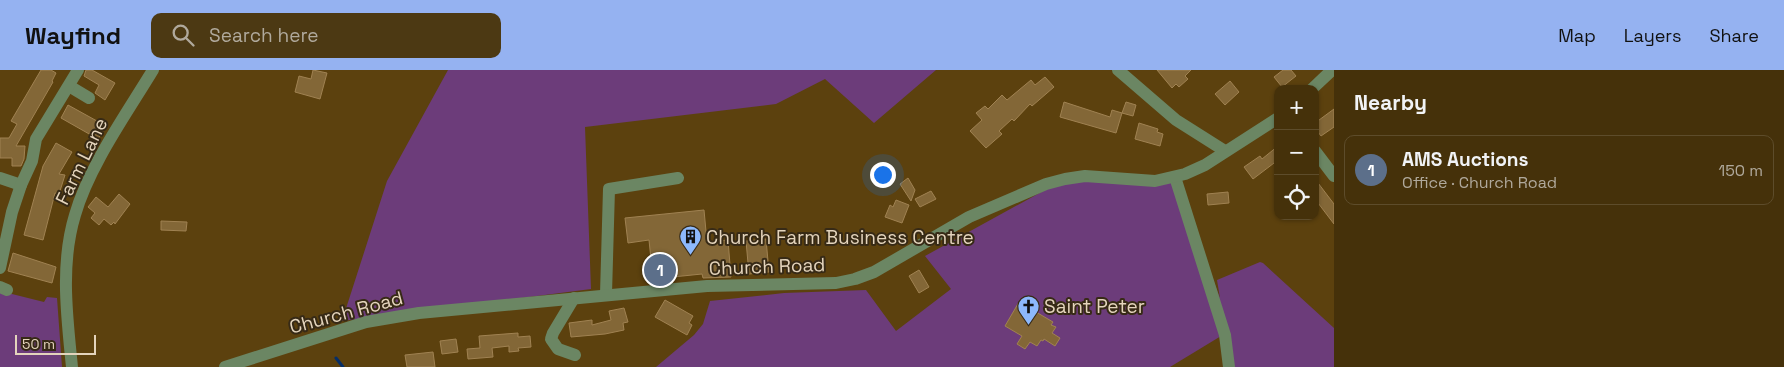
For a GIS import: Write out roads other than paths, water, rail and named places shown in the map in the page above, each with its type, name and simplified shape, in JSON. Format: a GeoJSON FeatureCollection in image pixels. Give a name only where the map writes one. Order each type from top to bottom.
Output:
{"type":"FeatureCollection","features":[{"type":"Feature","properties":{"kind":"street","name":"Farm Lane"},"geometry":{"type":"LineString","coordinates":[[72,367],[67,320],[67,269],[68,245],[75,215],[90,178],[153,70]]}},
{"type":"Feature","properties":{"kind":"street"},"geometry":{"type":"LineString","coordinates":[[1118,70],[1176,120],[1225,151]]}},
{"type":"Feature","properties":{"kind":"street"},"geometry":{"type":"LineString","coordinates":[[1316,85],[1332,70]]}},
{"type":"Feature","properties":{"kind":"street"},"geometry":{"type":"LineString","coordinates":[[0,268],[12,212],[32,161],[36,139],[72,75],[89,98]]}},
{"type":"Feature","properties":{"kind":"street","name":"Church Road"},"geometry":{"type":"LineString","coordinates":[[225,367],[366,322],[419,313],[707,286],[836,283],[855,279],[874,272],[969,216],[1046,184],[1075,177],[1145,181],[1175,177],[1195,170],[1274,120]]}},
{"type":"Feature","properties":{"kind":"street"},"geometry":{"type":"LineString","coordinates":[[1319,156],[1334,176]]}},
{"type":"Feature","properties":{"kind":"street"},"geometry":{"type":"LineString","coordinates":[[1175,177],[1225,335],[1229,367]]}},
{"type":"Feature","properties":{"kind":"street"},"geometry":{"type":"LineString","coordinates":[[0,178],[21,185]]}},
{"type":"Feature","properties":{"kind":"street"},"geometry":{"type":"LineString","coordinates":[[606,294],[609,188],[678,178]]}},
{"type":"Feature","properties":{"kind":"street"},"geometry":{"type":"LineString","coordinates":[[574,298],[551,339],[558,349],[575,355]]}},
{"type":"Feature","properties":{"kind":"waterway"},"geometry":{"type":"LineString","coordinates":[[336,358],[343,367]]}},
{"type":"Feature","properties":{"kind":"place","name":"Church Farm Business Centre"},"geometry":{"type":"Point","coordinates":[690,256]}},
{"type":"Feature","properties":{"kind":"place","name":"AMS Auctions"},"geometry":{"type":"Point","coordinates":[660,270]}},
{"type":"Feature","properties":{"kind":"place","name":"Saint Peter"},"geometry":{"type":"Point","coordinates":[1028,325]}}]}
